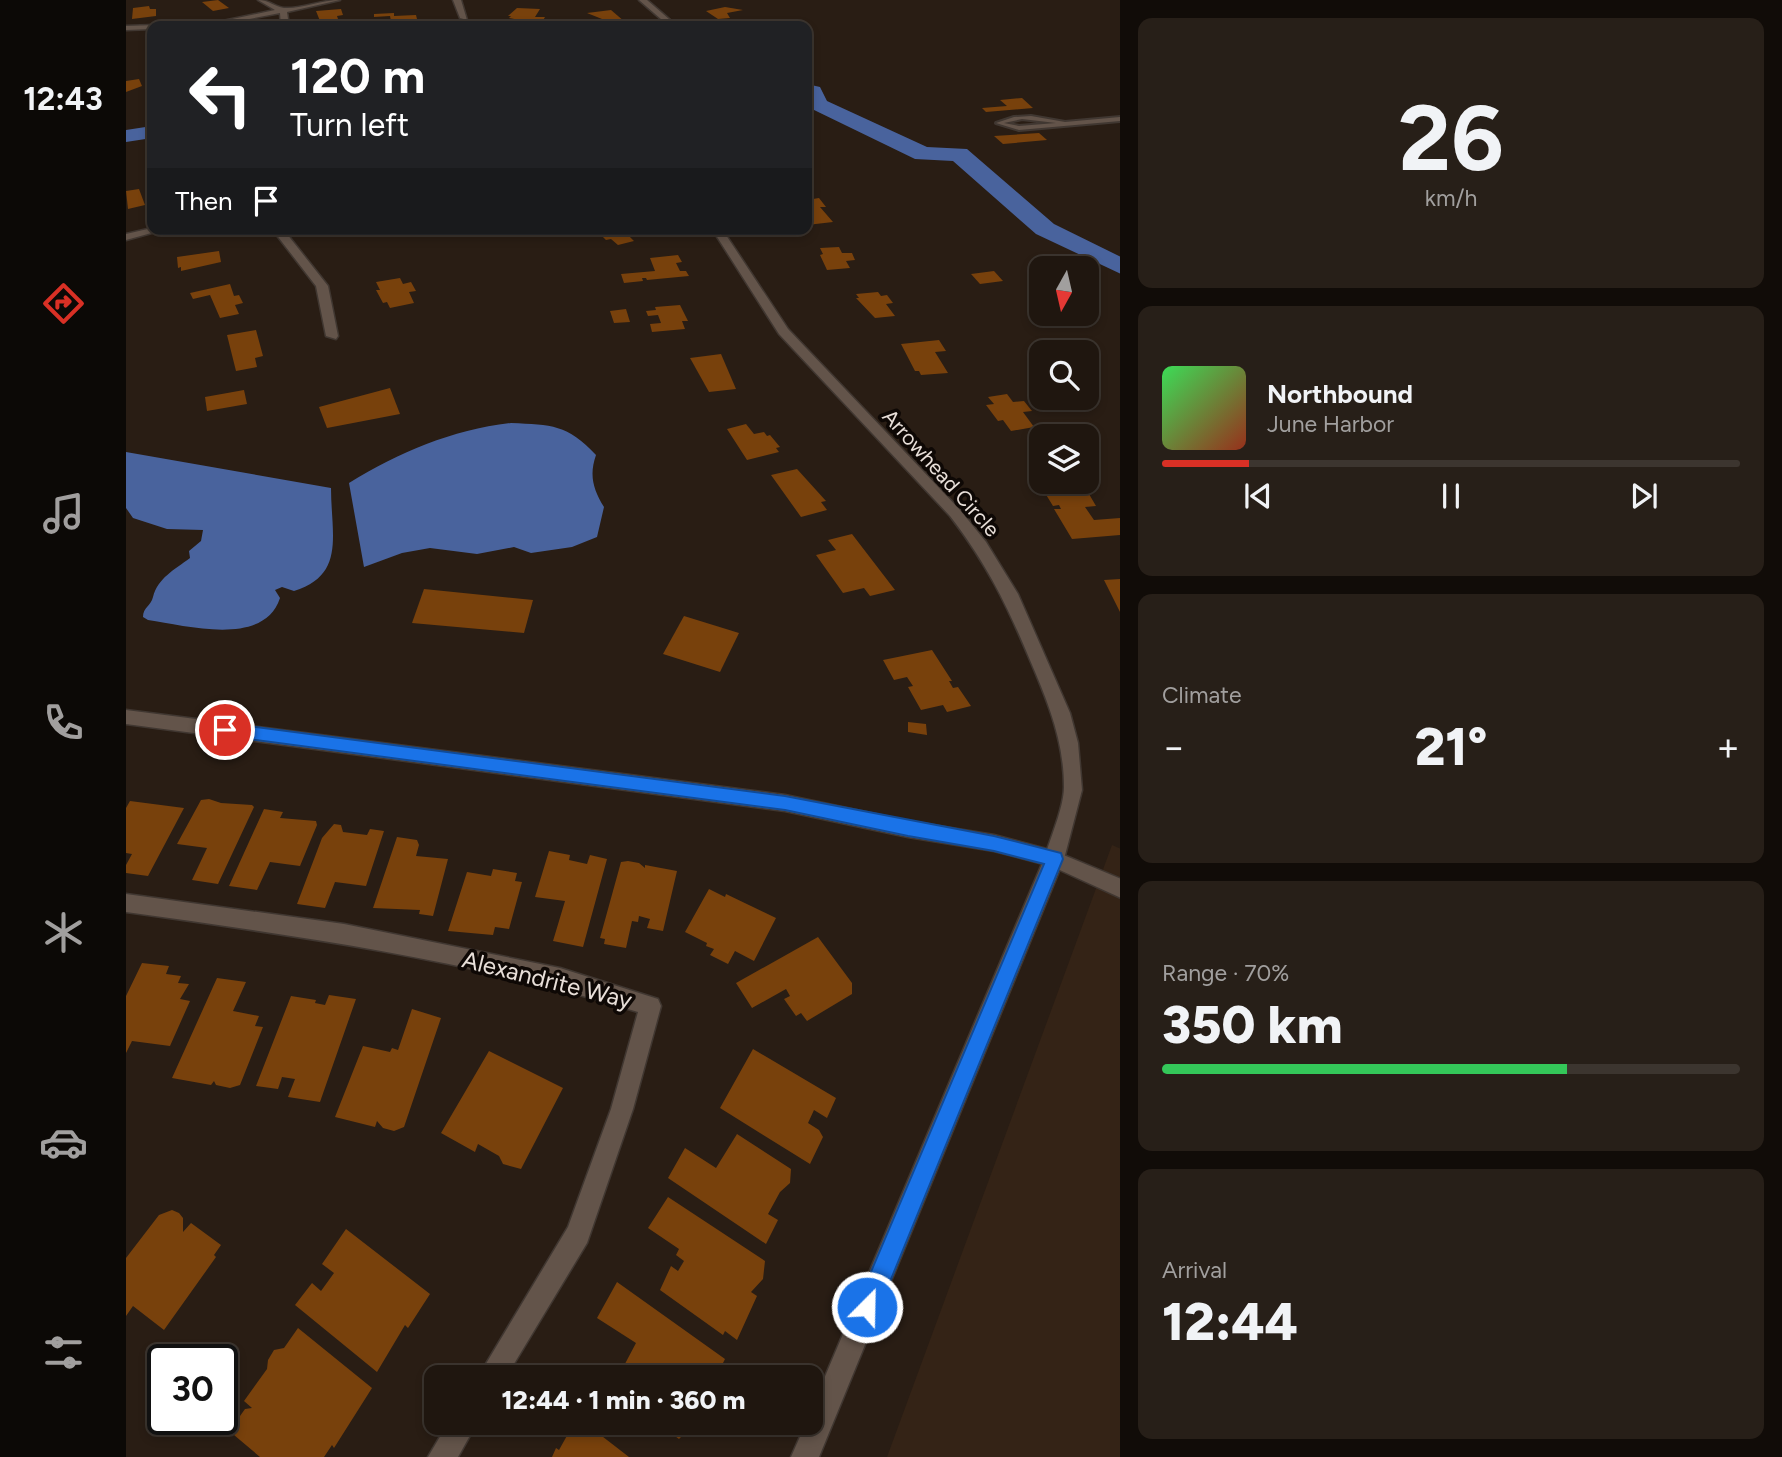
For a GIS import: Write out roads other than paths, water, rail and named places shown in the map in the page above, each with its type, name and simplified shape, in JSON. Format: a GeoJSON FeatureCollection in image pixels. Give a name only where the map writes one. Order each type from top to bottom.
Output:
{"type":"FeatureCollection","features":[{"type":"Feature","properties":{"kind":"street"},"geometry":{"type":"LineString","coordinates":[[262,0],[283,11]]}},
{"type":"Feature","properties":{"kind":"street"},"geometry":{"type":"LineString","coordinates":[[230,21],[336,0]]}},
{"type":"Feature","properties":{"kind":"street"},"geometry":{"type":"LineString","coordinates":[[457,0],[464,18]]}},
{"type":"Feature","properties":{"kind":"street"},"geometry":{"type":"LineString","coordinates":[[643,0],[667,21]]}},
{"type":"Feature","properties":{"kind":"street"},"geometry":{"type":"LineString","coordinates":[[283,11],[284,21]]}},
{"type":"Feature","properties":{"kind":"street"},"geometry":{"type":"LineString","coordinates":[[126,27],[147,27]]}},
{"type":"Feature","properties":{"kind":"street"},"geometry":{"type":"LineString","coordinates":[[126,237],[147,232]]}},
{"type":"Feature","properties":{"kind":"street"},"geometry":{"type":"LineString","coordinates":[[282,235],[322,286],[332,336]]}},
{"type":"Feature","properties":{"kind":"street","name":"Arrowhead Circle"},"geometry":{"type":"LineString","coordinates":[[722,235],[783,331],[955,513],[1004,582],[1061,713],[1069,743],[1073,790],[1054,859],[805,1457]]}},
{"type":"Feature","properties":{"kind":"street"},"geometry":{"type":"LineString","coordinates":[[126,716],[785,803],[908,829],[994,843],[1054,859],[1120,889]]}},
{"type":"Feature","properties":{"kind":"street","name":"Alexandrite Way"},"geometry":{"type":"LineString","coordinates":[[126,903],[344,933],[560,978],[650,1006],[622,1109],[578,1234],[498,1365]]}},
{"type":"Feature","properties":{"kind":"street"},"geometry":{"type":"LineString","coordinates":[[442,1457],[456,1435]]}},
{"type":"Feature","properties":{"kind":"lane"},"geometry":{"type":"LineString","coordinates":[[1063,123],[1022,118],[1006,119],[999,123],[1019,128],[1120,119]]}},
{"type":"Feature","properties":{"kind":"water"},"geometry":{"type":"Polygon","coordinates":[[[511,423],[558,428],[576,437],[596,455],[593,482],[604,507],[597,537],[572,547],[531,553],[514,547],[477,554],[430,548],[402,553],[364,567],[349,483],[427,444],[468,431],[511,423]]]}},
{"type":"Feature","properties":{"kind":"water"},"geometry":{"type":"Polygon","coordinates":[[[126,452],[331,488],[333,537],[329,564],[322,575],[311,584],[294,591],[282,587],[275,590],[280,598],[271,613],[258,623],[242,628],[203,629],[148,620],[143,614],[155,590],[167,575],[190,558],[189,551],[201,541],[203,530],[167,529],[133,518],[126,508],[126,452]]]}},
{"type":"Feature","properties":{"kind":"waterway"},"geometry":{"type":"LineString","coordinates":[[812,91],[819,105],[923,154],[959,154],[1045,229],[1120,266]]}},
{"type":"Feature","properties":{"kind":"waterway"},"geometry":{"type":"LineString","coordinates":[[126,136],[147,133]]}}]}
